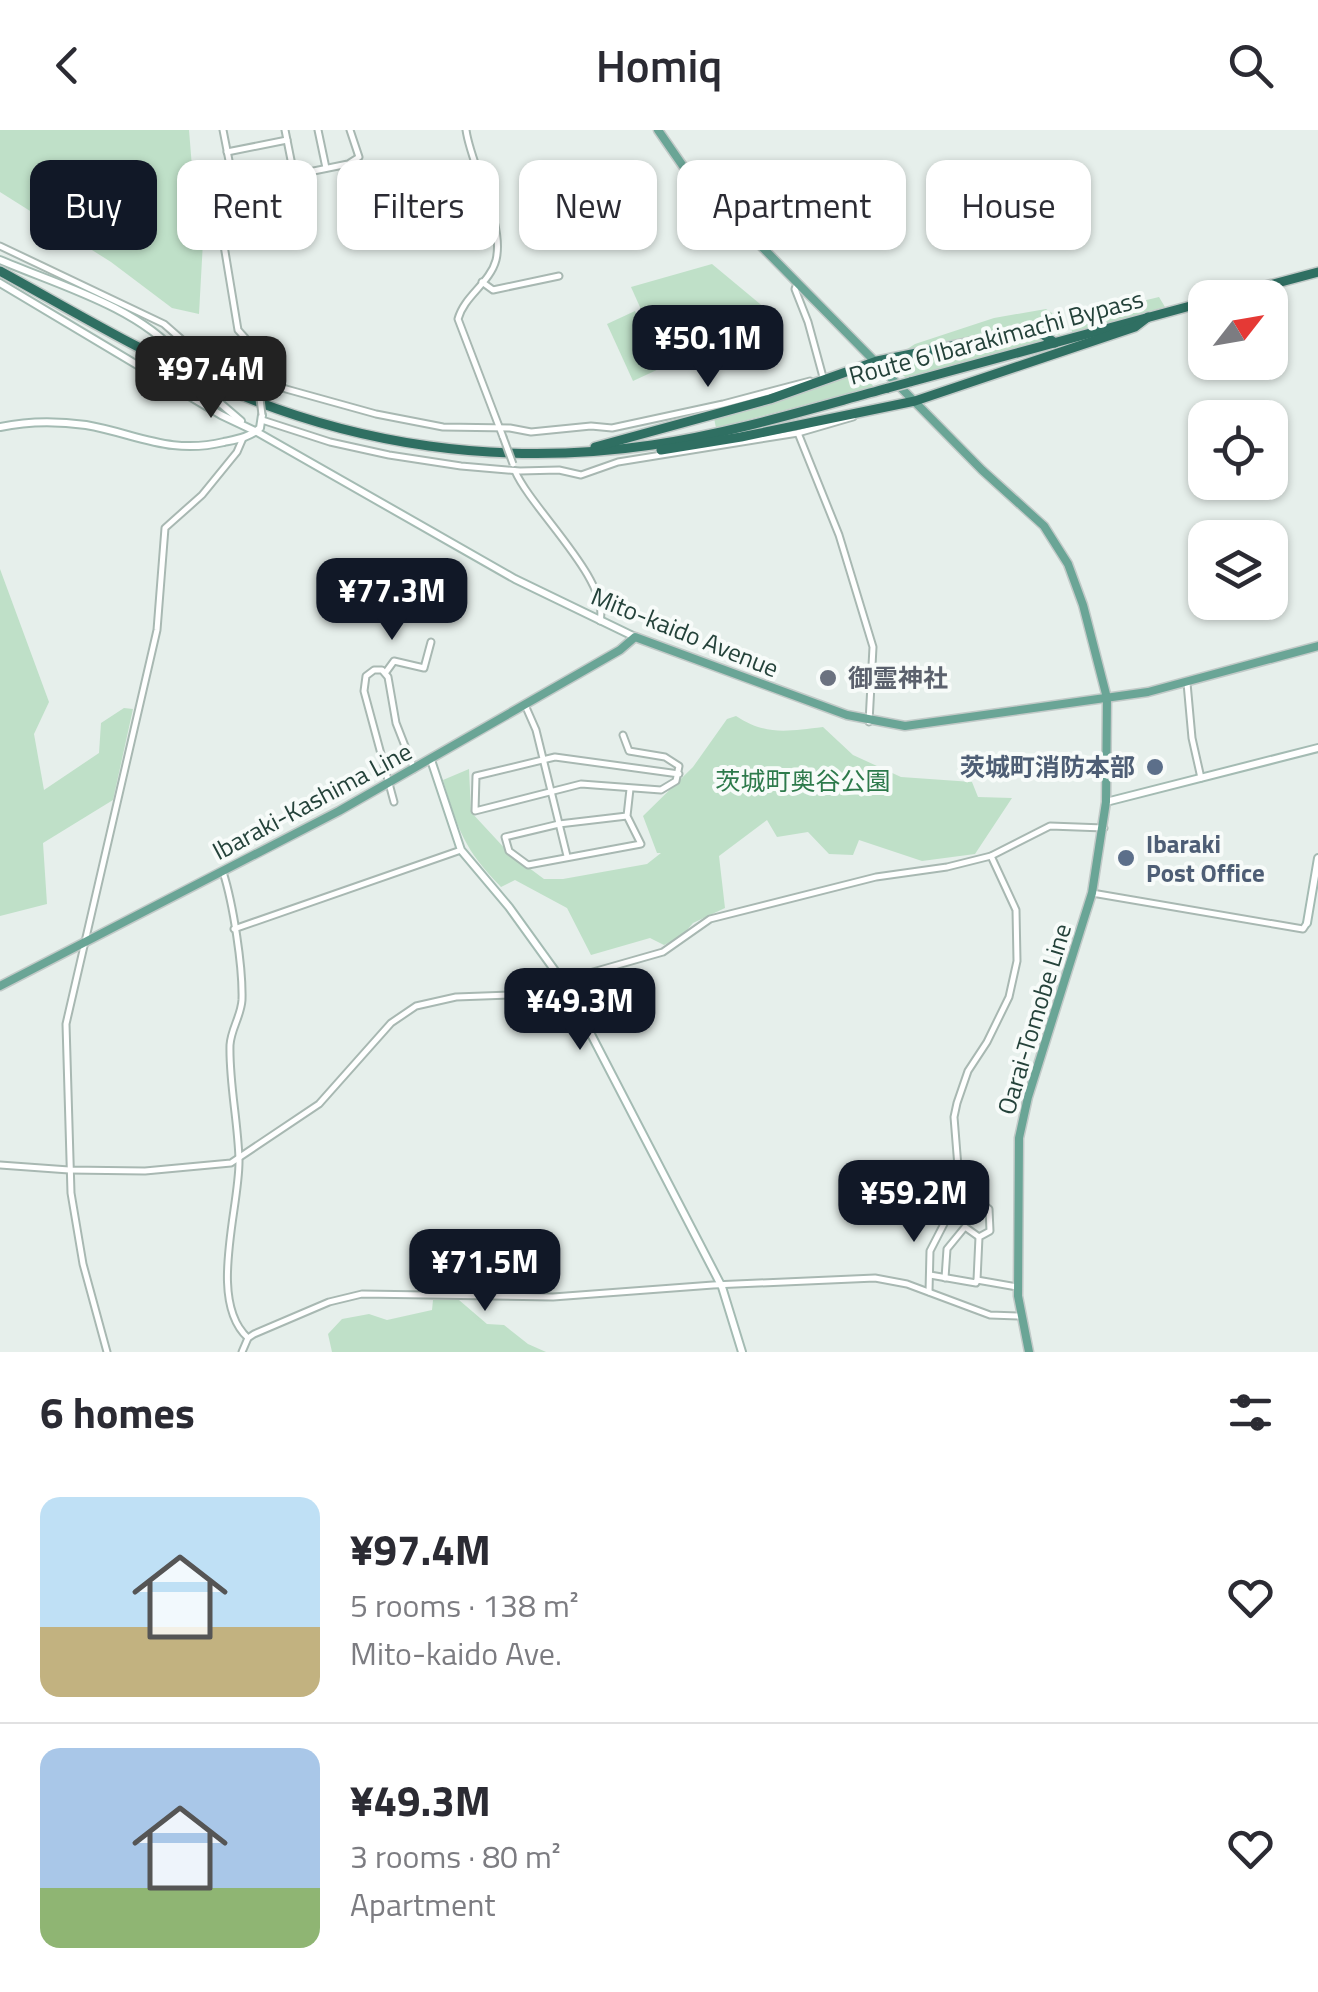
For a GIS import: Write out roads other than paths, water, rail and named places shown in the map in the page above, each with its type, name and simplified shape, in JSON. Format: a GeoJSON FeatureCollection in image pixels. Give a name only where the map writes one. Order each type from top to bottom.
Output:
{"type":"FeatureCollection","features":[{"type":"Feature","properties":{"kind":"highway","name":"Route 6 Ibarakimachi Bypass"},"geometry":{"type":"LineString","coordinates":[[0,272],[212,384],[292,415],[345,431],[420,446],[494,454],[594,452],[732,429],[1060,344],[1188,306]]}},
{"type":"Feature","properties":{"kind":"highway"},"geometry":{"type":"LineString","coordinates":[[1288,280],[1318,272]]}},
{"type":"Feature","properties":{"kind":"highway"},"geometry":{"type":"LineString","coordinates":[[568,454],[770,400],[876,361],[1026,331],[1040,333],[1060,344]]}},
{"type":"Feature","properties":{"kind":"highway"},"geometry":{"type":"LineString","coordinates":[[594,452],[612,456],[741,437],[915,400],[1060,344]]}},
{"type":"Feature","properties":{"kind":"main road","name":"Oarai-Tomobe Line"},"geometry":{"type":"LineString","coordinates":[[658,130],[686,169],[982,470],[1038,520],[1060,548],[1077,586],[1107,698],[1106,802],[1092,892],[1022,1125],[1018,1158],[1018,1286],[1028,1352]]}},
{"type":"Feature","properties":{"kind":"main road","name":"Mito-kaido Avenue"},"geometry":{"type":"LineString","coordinates":[[635,637],[869,722],[905,726],[1186,683],[1318,646]]}},
{"type":"Feature","properties":{"kind":"main road","name":"Ibaraki-Kashima Line"},"geometry":{"type":"LineString","coordinates":[[0,986],[388,784],[620,650],[635,637]]}},
{"type":"Feature","properties":{"kind":"street"},"geometry":{"type":"LineString","coordinates":[[223,130],[229,160]]}},
{"type":"Feature","properties":{"kind":"street"},"geometry":{"type":"LineString","coordinates":[[285,130],[291,160]]}},
{"type":"Feature","properties":{"kind":"street"},"geometry":{"type":"LineString","coordinates":[[318,130],[326,168]]}},
{"type":"Feature","properties":{"kind":"street"},"geometry":{"type":"LineString","coordinates":[[317,170],[348,164],[359,157],[350,130]]}},
{"type":"Feature","properties":{"kind":"street"},"geometry":{"type":"LineString","coordinates":[[466,130],[498,250],[494,266],[459,313],[459,326],[526,495],[563,539],[594,589],[600,602],[600,621]]}},
{"type":"Feature","properties":{"kind":"street"},"geometry":{"type":"LineString","coordinates":[[227,152],[287,140]]}},
{"type":"Feature","properties":{"kind":"street"},"geometry":{"type":"LineString","coordinates":[[0,246],[164,324],[196,352],[258,379],[308,396],[443,428],[549,432],[579,427],[612,428],[827,378],[795,290],[797,282]]}},
{"type":"Feature","properties":{"kind":"street"},"geometry":{"type":"LineString","coordinates":[[0,427],[28,422],[70,423],[176,448],[243,438],[254,430],[262,417],[256,350],[238,330],[224,250]]}},
{"type":"Feature","properties":{"kind":"street"},"geometry":{"type":"LineString","coordinates":[[0,260],[134,319],[162,338],[199,386],[254,430]]}},
{"type":"Feature","properties":{"kind":"street"},"geometry":{"type":"LineString","coordinates":[[482,282],[493,290],[559,276]]}},
{"type":"Feature","properties":{"kind":"street"},"geometry":{"type":"LineString","coordinates":[[0,283],[221,415],[254,430]]}},
{"type":"Feature","properties":{"kind":"street"},"geometry":{"type":"LineString","coordinates":[[262,417],[330,442],[388,455],[581,475],[618,462],[798,434],[843,422],[859,412]]}},
{"type":"Feature","properties":{"kind":"street","name":"Mito-kaido Avenue"},"geometry":{"type":"LineString","coordinates":[[254,430],[514,579],[635,637]]}},
{"type":"Feature","properties":{"kind":"street"},"geometry":{"type":"LineString","coordinates":[[798,434],[839,535],[873,647],[869,722]]}},
{"type":"Feature","properties":{"kind":"street"},"geometry":{"type":"LineString","coordinates":[[107,1352],[83,1264],[69,1170],[66,1024],[157,630],[165,528],[202,495],[237,452],[243,438]]}},
{"type":"Feature","properties":{"kind":"street"},"geometry":{"type":"LineString","coordinates":[[414,769],[396,723],[386,673],[394,660],[424,668],[431,642]]}},
{"type":"Feature","properties":{"kind":"street"},"geometry":{"type":"LineString","coordinates":[[386,673],[379,669],[369,673],[364,690],[394,802]]}},
{"type":"Feature","properties":{"kind":"street"},"geometry":{"type":"LineString","coordinates":[[1186,683],[1201,778]]}},
{"type":"Feature","properties":{"kind":"street"},"geometry":{"type":"LineString","coordinates":[[524,705],[543,758],[568,857]]}},
{"type":"Feature","properties":{"kind":"street"},"geometry":{"type":"LineString","coordinates":[[623,736],[629,751],[672,760],[679,766],[679,774],[676,781],[661,790],[586,784],[475,811],[476,776],[543,758],[568,757],[679,774]]}},
{"type":"Feature","properties":{"kind":"street"},"geometry":{"type":"LineString","coordinates":[[1106,802],[1318,748]]}},
{"type":"Feature","properties":{"kind":"street"},"geometry":{"type":"LineString","coordinates":[[431,760],[460,850],[509,907],[562,980],[722,1286],[742,1352]]}},
{"type":"Feature","properties":{"kind":"street"},"geometry":{"type":"LineString","coordinates":[[627,816],[559,824],[505,838],[509,851],[528,865],[641,844],[627,816],[630,789]]}},
{"type":"Feature","properties":{"kind":"street"},"geometry":{"type":"LineString","coordinates":[[0,1165],[146,1171],[239,1160],[319,1104],[406,1011],[436,999],[512,995],[663,952],[718,916],[876,876],[948,867],[991,856],[1050,826],[1104,828]]}},
{"type":"Feature","properties":{"kind":"street"},"geometry":{"type":"LineString","coordinates":[[234,929],[460,850]]}},
{"type":"Feature","properties":{"kind":"street"},"geometry":{"type":"LineString","coordinates":[[928,1292],[932,1242],[947,1218],[950,1185],[958,1167],[954,1118],[957,1102],[968,1071],[1009,997],[1017,961],[1016,910],[991,856]]}},
{"type":"Feature","properties":{"kind":"street"},"geometry":{"type":"LineString","coordinates":[[1092,892],[1303,929],[1318,858]]}},
{"type":"Feature","properties":{"kind":"street"},"geometry":{"type":"LineString","coordinates":[[223,872],[242,1002],[230,1046],[239,1160],[228,1240],[230,1289],[241,1331],[248,1338]]}},
{"type":"Feature","properties":{"kind":"street"},"geometry":{"type":"LineString","coordinates":[[979,1237],[990,1231],[989,1209],[985,1206]]}},
{"type":"Feature","properties":{"kind":"street"},"geometry":{"type":"LineString","coordinates":[[945,1278],[947,1249],[965,1227],[979,1237]]}},
{"type":"Feature","properties":{"kind":"street"},"geometry":{"type":"LineString","coordinates":[[977,1280],[979,1237]]}},
{"type":"Feature","properties":{"kind":"street"},"geometry":{"type":"LineString","coordinates":[[930,1275],[1018,1286]]}},
{"type":"Feature","properties":{"kind":"street"},"geometry":{"type":"LineString","coordinates":[[242,1352],[248,1338],[329,1302],[362,1294],[553,1298],[886,1278],[990,1315],[1020,1316]]}},
{"type":"Feature","properties":{"kind":"place","name":"御霊神社"},"geometry":{"type":"Point","coordinates":[828,678]}},
{"type":"Feature","properties":{"kind":"place","name":"茨城町消防本部"},"geometry":{"type":"Point","coordinates":[1155,767]}},
{"type":"Feature","properties":{"kind":"place","name":"Ibaraki Post Office"},"geometry":{"type":"Point","coordinates":[1126,858]}},
{"type":"Feature","properties":{"kind":"park label","name":"茨城町奥谷公園"},"geometry":{"type":"Point","coordinates":[803,781]}}]}
